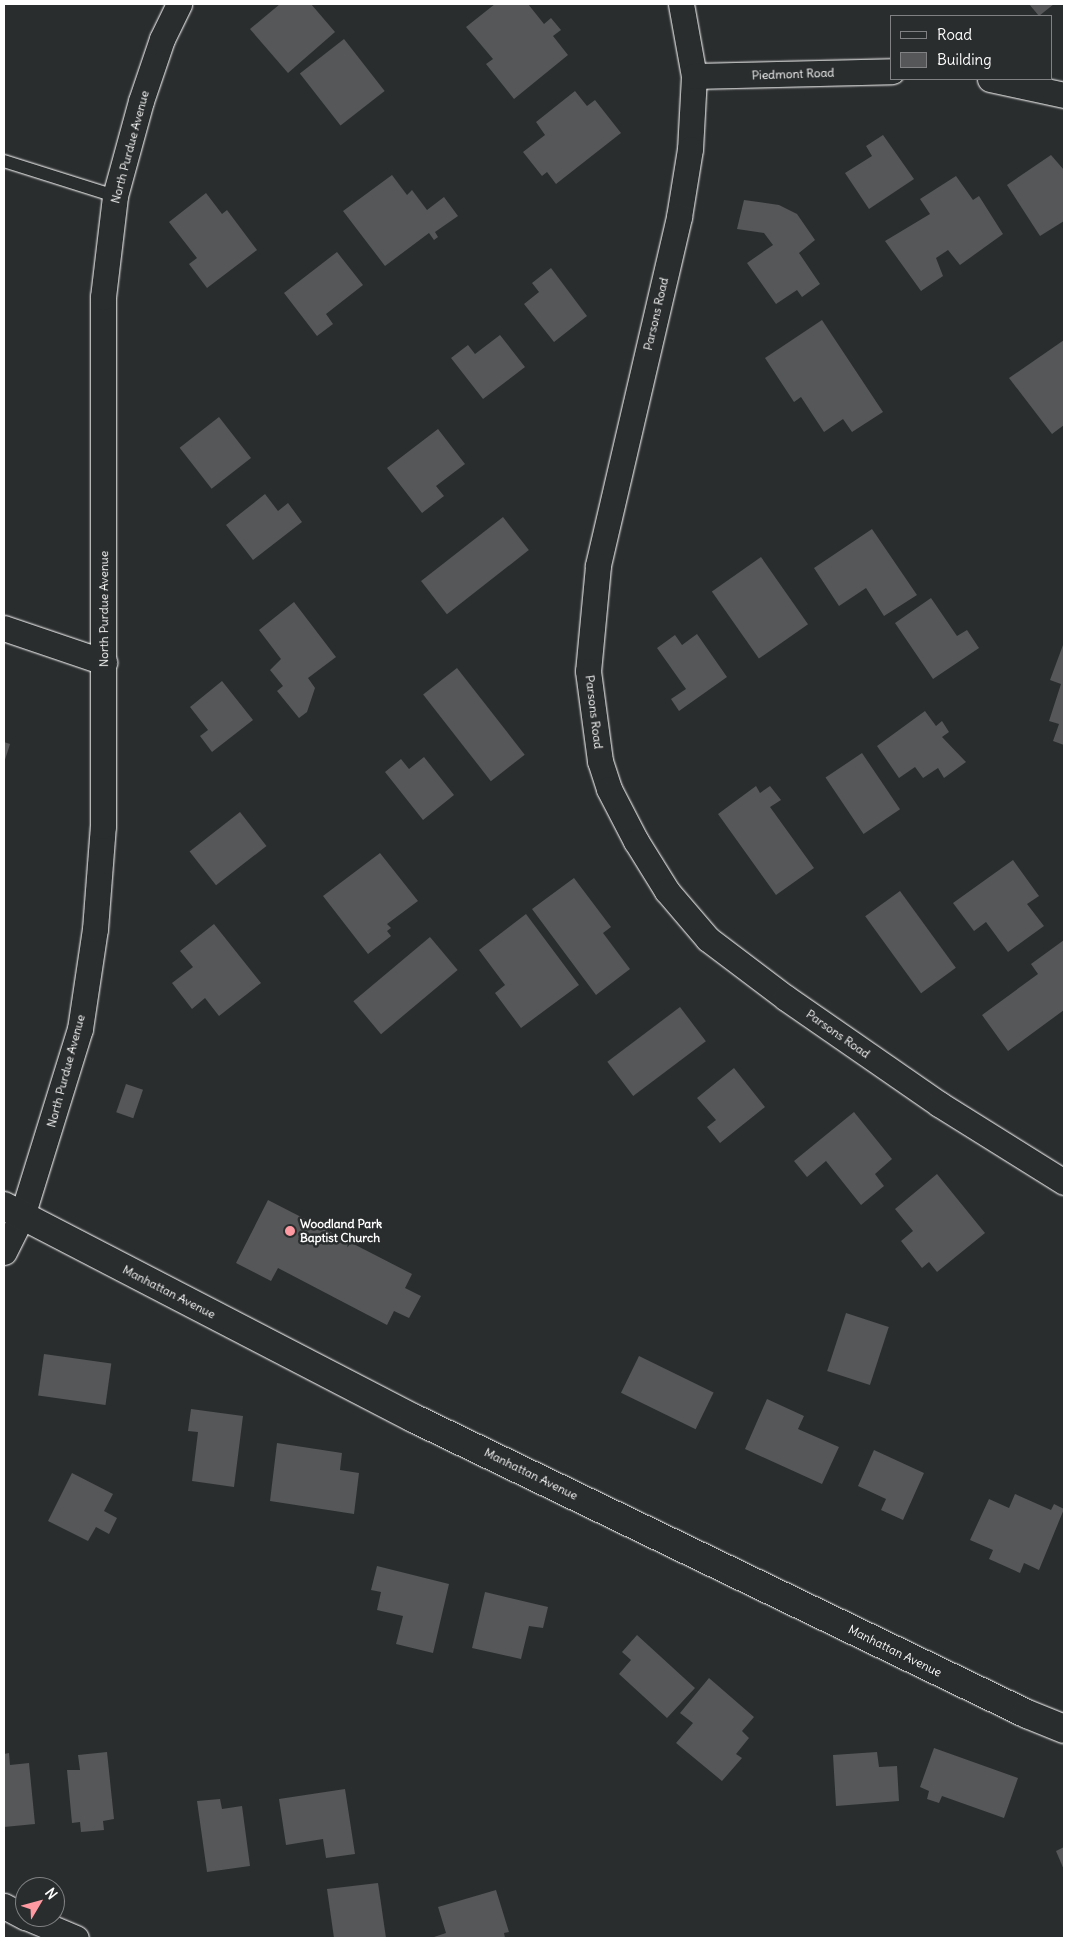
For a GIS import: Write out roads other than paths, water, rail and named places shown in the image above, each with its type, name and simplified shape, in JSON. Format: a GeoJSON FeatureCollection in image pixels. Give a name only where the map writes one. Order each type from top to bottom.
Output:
{"type":"FeatureCollection","features":[{"type":"Feature","properties":{"kind":"street","name":"North Purdue Avenue"},"geometry":{"type":"LineString","coordinates":[[4,1252],[13,1211],[80,1029],[90,956],[103,826],[103,297],[115,196],[141,101],[162,39],[179,4]]}},
{"type":"Feature","properties":{"kind":"street","name":"Parsons Road"},"geometry":{"type":"LineString","coordinates":[[680,4],[694,76],[690,149],[679,217],[598,566],[588,671],[600,762],[609,789],[636,841],[667,891],[708,938],[786,998],[931,1099],[1064,1182]]}},
{"type":"Feature","properties":{"kind":"street","name":"Piedmont Road"},"geometry":{"type":"LineString","coordinates":[[694,76],[890,71]]}},
{"type":"Feature","properties":{"kind":"street"},"geometry":{"type":"LineString","coordinates":[[995,80],[1064,95]]}},
{"type":"Feature","properties":{"kind":"street"},"geometry":{"type":"LineString","coordinates":[[4,628],[104,662]]}},
{"type":"Feature","properties":{"kind":"street","name":"Manhattan Avenue"},"geometry":{"type":"LineString","coordinates":[[13,1211],[413,1418],[1027,1714],[1064,1729]]}},
{"type":"Feature","properties":{"kind":"street"},"geometry":{"type":"LineString","coordinates":[[49,1927],[76,1938]]}},
{"type":"Feature","properties":{"kind":"lane"},"geometry":{"type":"LineString","coordinates":[[4,161],[115,196]]}},
{"type":"Feature","properties":{"kind":"place","name":"Woodland Park Baptist Church"},"geometry":{"type":"Point","coordinates":[290,1231]}}]}
